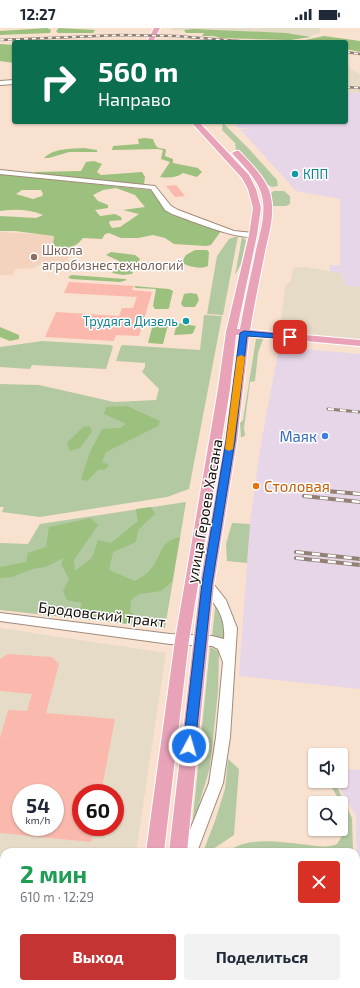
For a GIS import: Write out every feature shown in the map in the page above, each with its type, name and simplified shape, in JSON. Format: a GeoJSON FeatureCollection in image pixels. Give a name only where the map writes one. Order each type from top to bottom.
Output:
{"type":"FeatureCollection","features":[{"type":"Feature","properties":{"kind":"main road"},"geometry":{"type":"LineString","coordinates":[[151,40],[157,28]]}},
{"type":"Feature","properties":{"kind":"main road","name":"улица Героев Хасана"},"geometry":{"type":"LineString","coordinates":[[178,848],[200,640],[207,584],[230,441],[238,333],[257,208],[252,190],[240,170],[197,124]]}},
{"type":"Feature","properties":{"kind":"main road","name":"улица Героев Хасана"},"geometry":{"type":"LineString","coordinates":[[155,848],[182,640],[216,436],[238,333],[265,234],[268,212],[267,199],[257,177],[228,145]]}},
{"type":"Feature","properties":{"kind":"main road"},"geometry":{"type":"LineString","coordinates":[[238,333],[360,343]]}},
{"type":"Feature","properties":{"kind":"street"},"geometry":{"type":"LineString","coordinates":[[0,83],[12,82]]}},
{"type":"Feature","properties":{"kind":"street"},"geometry":{"type":"LineString","coordinates":[[0,172],[153,187],[164,202],[174,212],[233,234],[253,235]]}},
{"type":"Feature","properties":{"kind":"street"},"geometry":{"type":"LineString","coordinates":[[191,848],[216,783],[223,737],[229,662],[231,628],[222,603],[207,584]]}},
{"type":"Feature","properties":{"kind":"street","name":"Бродовский тракт"},"geometry":{"type":"LineString","coordinates":[[0,617],[182,640],[200,640],[220,643],[224,647],[229,662]]}},
{"type":"Feature","properties":{"kind":"shaded area"},"geometry":{"type":"Polygon","coordinates":[[[172,28],[320,28],[320,33],[304,38],[171,30],[172,28]]]}},
{"type":"Feature","properties":{"kind":"shaded area"},"geometry":{"type":"Polygon","coordinates":[[[348,64],[351,69],[360,74],[360,93],[348,92],[348,64]]]}},
{"type":"Feature","properties":{"kind":"shaded area"},"geometry":{"type":"Polygon","coordinates":[[[348,92],[360,93],[360,287],[345,286],[342,273],[331,272],[329,267],[329,265],[340,265],[340,199],[296,191],[240,129],[256,128],[238,128],[235,124],[348,124],[348,92]]]}},
{"type":"Feature","properties":{"kind":"shaded area","name":"Школа агробизнестехнологий"},"geometry":{"type":"Polygon","coordinates":[[[0,232],[77,236],[66,264],[43,263],[33,268],[16,269],[12,275],[0,275],[0,232]]]}},
{"type":"Feature","properties":{"kind":"shaded area"},"geometry":{"type":"Polygon","coordinates":[[[305,267],[342,273],[345,286],[360,287],[360,340],[280,333],[285,286],[291,281],[293,268],[305,267]]]}},
{"type":"Feature","properties":{"kind":"shaded area"},"geometry":{"type":"Polygon","coordinates":[[[279,347],[360,354],[360,689],[239,676],[250,522],[260,449],[279,347]]]}},
{"type":"Feature","properties":{"kind":"shaded area"},"geometry":{"type":"Polygon","coordinates":[[[0,628],[166,653],[137,848],[0,848],[0,628]]]}},
{"type":"Feature","properties":{"kind":"shaded area"},"geometry":{"type":"Polygon","coordinates":[[[348,769],[360,770],[360,848],[357,848],[356,816],[348,802],[348,796],[345,796],[340,788],[348,788],[348,769]]]}},
{"type":"Feature","properties":{"kind":"green space"},"geometry":{"type":"Polygon","coordinates":[[[47,28],[51,30],[50,33],[0,35],[0,31],[47,28]]]}},
{"type":"Feature","properties":{"kind":"green space"},"geometry":{"type":"Polygon","coordinates":[[[59,28],[95,30],[93,33],[58,33],[56,31],[59,28]]]}},
{"type":"Feature","properties":{"kind":"green space"},"geometry":{"type":"Polygon","coordinates":[[[193,29],[286,33],[311,37],[290,40],[220,38],[214,36],[202,36],[204,33],[186,33],[184,30],[193,29]]]}},
{"type":"Feature","properties":{"kind":"green space"},"geometry":{"type":"Polygon","coordinates":[[[324,36],[360,41],[360,52],[348,49],[348,40],[305,40],[324,36]]]}},
{"type":"Feature","properties":{"kind":"green space"},"geometry":{"type":"Polygon","coordinates":[[[0,44],[12,45],[12,63],[0,61],[0,44]]]}},
{"type":"Feature","properties":{"kind":"green space"},"geometry":{"type":"Polygon","coordinates":[[[224,124],[277,180],[278,186],[272,187],[266,184],[236,149],[235,143],[222,130],[224,124]]]}},
{"type":"Feature","properties":{"kind":"green space"},"geometry":{"type":"Polygon","coordinates":[[[138,139],[153,139],[157,147],[165,149],[165,156],[173,159],[173,163],[198,168],[202,172],[197,177],[183,173],[178,176],[166,178],[160,177],[170,162],[161,159],[163,150],[112,150],[113,146],[139,144],[138,139]]]}},
{"type":"Feature","properties":{"kind":"green space"},"geometry":{"type":"Polygon","coordinates":[[[84,148],[97,150],[97,152],[69,152],[44,158],[52,152],[84,148]]]}},
{"type":"Feature","properties":{"kind":"green space"},"geometry":{"type":"Polygon","coordinates":[[[94,161],[102,164],[97,172],[101,175],[142,172],[145,177],[144,184],[139,185],[33,174],[35,172],[81,171],[86,162],[94,161]]]}},
{"type":"Feature","properties":{"kind":"green space"},"geometry":{"type":"Polygon","coordinates":[[[0,174],[150,190],[174,212],[221,231],[211,245],[206,246],[174,244],[165,238],[153,235],[138,238],[121,238],[109,233],[105,234],[102,239],[83,238],[76,245],[63,247],[53,246],[54,236],[15,231],[0,231],[0,216],[36,218],[43,215],[22,210],[0,211],[0,174]],[[116,188],[103,190],[93,195],[98,201],[108,205],[108,208],[95,210],[100,216],[115,214],[121,217],[122,220],[110,221],[109,223],[112,228],[120,227],[139,214],[123,210],[145,207],[135,195],[116,188]],[[22,190],[16,194],[33,199],[42,196],[43,194],[41,190],[22,190]]]}},
{"type":"Feature","properties":{"kind":"green space"},"geometry":{"type":"Polygon","coordinates":[[[274,191],[284,191],[290,196],[290,204],[286,206],[273,206],[271,193],[274,191]]]}},
{"type":"Feature","properties":{"kind":"green space"},"geometry":{"type":"Polygon","coordinates":[[[238,236],[223,315],[207,314],[217,256],[229,239],[238,236]]]}},
{"type":"Feature","properties":{"kind":"green space"},"geometry":{"type":"Polygon","coordinates":[[[242,237],[246,240],[241,264],[235,275],[242,237]]]}},
{"type":"Feature","properties":{"kind":"green space"},"geometry":{"type":"Polygon","coordinates":[[[195,250],[207,250],[209,252],[208,266],[198,268],[181,263],[186,255],[195,250]]]}},
{"type":"Feature","properties":{"kind":"green space"},"geometry":{"type":"Polygon","coordinates":[[[111,252],[135,255],[140,259],[132,274],[123,275],[112,273],[118,266],[119,261],[106,255],[111,252]]]}},
{"type":"Feature","properties":{"kind":"green space"},"geometry":{"type":"Polygon","coordinates":[[[72,275],[127,280],[120,282],[71,279],[68,277],[72,275]]]}},
{"type":"Feature","properties":{"kind":"green space"},"geometry":{"type":"Polygon","coordinates":[[[134,286],[169,289],[173,291],[169,308],[155,309],[153,306],[156,289],[136,288],[134,286]]]}},
{"type":"Feature","properties":{"kind":"green space"},"geometry":{"type":"Polygon","coordinates":[[[184,294],[197,294],[199,300],[195,307],[184,307],[181,304],[184,294]]]}},
{"type":"Feature","properties":{"kind":"green space"},"geometry":{"type":"Polygon","coordinates":[[[204,315],[222,316],[189,489],[167,497],[40,517],[2,512],[4,507],[0,507],[0,384],[39,385],[114,402],[156,400],[159,389],[142,372],[145,367],[145,363],[116,361],[121,346],[200,350],[204,315]]]}},
{"type":"Feature","properties":{"kind":"green space"},"geometry":{"type":"Polygon","coordinates":[[[154,320],[169,321],[163,344],[148,343],[154,320]]]}},
{"type":"Feature","properties":{"kind":"green space"},"geometry":{"type":"Polygon","coordinates":[[[177,323],[196,326],[191,334],[174,335],[177,323]]]}},
{"type":"Feature","properties":{"kind":"green space"},"geometry":{"type":"Polygon","coordinates":[[[0,327],[19,335],[19,339],[10,341],[0,337],[0,327]]]}},
{"type":"Feature","properties":{"kind":"green space"},"geometry":{"type":"Polygon","coordinates":[[[256,339],[263,339],[258,353],[255,381],[250,382],[244,428],[245,435],[241,437],[240,423],[243,420],[256,339]]]}},
{"type":"Feature","properties":{"kind":"green space"},"geometry":{"type":"Polygon","coordinates":[[[42,341],[111,345],[113,347],[106,369],[32,365],[30,369],[0,367],[0,347],[42,341]]]}},
{"type":"Feature","properties":{"kind":"green space"},"geometry":{"type":"Polygon","coordinates":[[[127,406],[160,421],[158,426],[106,452],[102,462],[109,465],[106,469],[98,470],[87,481],[81,479],[90,452],[102,429],[120,428],[126,424],[104,414],[106,407],[127,406]]]}},
{"type":"Feature","properties":{"kind":"green space"},"geometry":{"type":"Polygon","coordinates":[[[90,426],[92,432],[80,448],[70,451],[67,443],[83,427],[90,426]]]}},
{"type":"Feature","properties":{"kind":"green space"},"geometry":{"type":"Polygon","coordinates":[[[186,502],[165,628],[0,610],[0,543],[28,544],[40,524],[186,502]]]}},
{"type":"Feature","properties":{"kind":"green space"},"geometry":{"type":"Polygon","coordinates":[[[151,507],[155,514],[138,530],[136,542],[113,552],[109,570],[135,581],[150,570],[164,546],[168,542],[180,537],[172,582],[161,591],[139,594],[131,600],[130,611],[137,619],[130,624],[85,619],[79,612],[82,603],[67,600],[63,591],[69,579],[61,564],[64,558],[45,567],[32,569],[12,577],[0,578],[0,567],[26,562],[28,553],[46,547],[49,527],[91,518],[98,525],[74,560],[75,571],[92,558],[98,540],[111,543],[138,521],[136,509],[151,507]]]}},
{"type":"Feature","properties":{"kind":"green space"},"geometry":{"type":"Polygon","coordinates":[[[232,523],[250,524],[247,563],[227,561],[226,544],[232,523]]]}},
{"type":"Feature","properties":{"kind":"green space"},"geometry":{"type":"Polygon","coordinates":[[[216,599],[224,614],[227,643],[212,637],[216,599]]]}},
{"type":"Feature","properties":{"kind":"green space"},"geometry":{"type":"Polygon","coordinates":[[[210,647],[218,651],[219,655],[218,691],[210,767],[192,828],[210,647]]]}},
{"type":"Feature","properties":{"kind":"green space"},"geometry":{"type":"Polygon","coordinates":[[[228,759],[239,769],[234,835],[214,848],[205,848],[215,821],[225,789],[228,759]]]}},
{"type":"Feature","properties":{"kind":"green space"},"geometry":{"type":"Polygon","coordinates":[[[332,788],[337,788],[341,796],[337,796],[332,788]]]}},
{"type":"Feature","properties":{"kind":"green space"},"geometry":{"type":"Polygon","coordinates":[[[348,810],[352,818],[353,848],[234,848],[245,843],[267,841],[323,846],[337,844],[342,836],[348,836],[348,810]]]}},
{"type":"Feature","properties":{"kind":"building"},"geometry":{"type":"Polygon","coordinates":[[[176,185],[185,196],[175,197],[166,186],[176,185]]]}},
{"type":"Feature","properties":{"kind":"building"},"geometry":{"type":"Polygon","coordinates":[[[69,282],[134,286],[132,290],[152,292],[139,336],[116,335],[114,341],[45,337],[56,312],[119,316],[122,308],[133,308],[137,297],[64,293],[69,282]]]}},
{"type":"Feature","properties":{"kind":"building"},"geometry":{"type":"Polygon","coordinates":[[[8,654],[52,657],[59,664],[46,713],[115,719],[103,784],[72,784],[72,836],[92,836],[91,842],[30,836],[64,836],[64,784],[12,784],[12,834],[0,833],[0,738],[8,710],[27,711],[32,694],[0,691],[0,659],[8,654]]]}},
{"type":"Feature","properties":{"kind":"railway"},"geometry":{"type":"LineString","coordinates":[[0,40],[121,35],[176,36],[226,40]]}},
{"type":"Feature","properties":{"kind":"railway"},"geometry":{"type":"LineString","coordinates":[[348,52],[360,54]]}},
{"type":"Feature","properties":{"kind":"railway"},"geometry":{"type":"LineString","coordinates":[[348,87],[360,88]]}},
{"type":"Feature","properties":{"kind":"railway"},"geometry":{"type":"LineString","coordinates":[[328,409],[360,412]]}},
{"type":"Feature","properties":{"kind":"railway"},"geometry":{"type":"LineString","coordinates":[[305,489],[360,494]]}},
{"type":"Feature","properties":{"kind":"railway"},"geometry":{"type":"LineString","coordinates":[[304,496],[360,502]]}},
{"type":"Feature","properties":{"kind":"railway"},"geometry":{"type":"LineString","coordinates":[[296,552],[360,559]]}},
{"type":"Feature","properties":{"kind":"railway"},"geometry":{"type":"LineString","coordinates":[[296,558],[360,565]]}},
{"type":"Feature","properties":{"kind":"slow traffic"},"geometry":{"type":"LineString","coordinates":[[229,449],[241,357]]}},
{"type":"Feature","properties":{"kind":"place","name":"КПП"},"geometry":{"type":"Point","coordinates":[295,174]}},
{"type":"Feature","properties":{"kind":"place","name":"Школа агробизнестехнологий"},"geometry":{"type":"Point","coordinates":[34,257]}},
{"type":"Feature","properties":{"kind":"place","name":"Трудяга Дизель"},"geometry":{"type":"Point","coordinates":[186,321]}},
{"type":"Feature","properties":{"kind":"place","name":"Маяк"},"geometry":{"type":"Point","coordinates":[325,436]}},
{"type":"Feature","properties":{"kind":"place","name":"Столовая"},"geometry":{"type":"Point","coordinates":[256,486]}},
{"type":"Feature","properties":{"kind":"route"},"geometry":{"type":"LineString","coordinates":[[189,746],[207,584],[230,441],[244,333],[290,337]]}}]}
